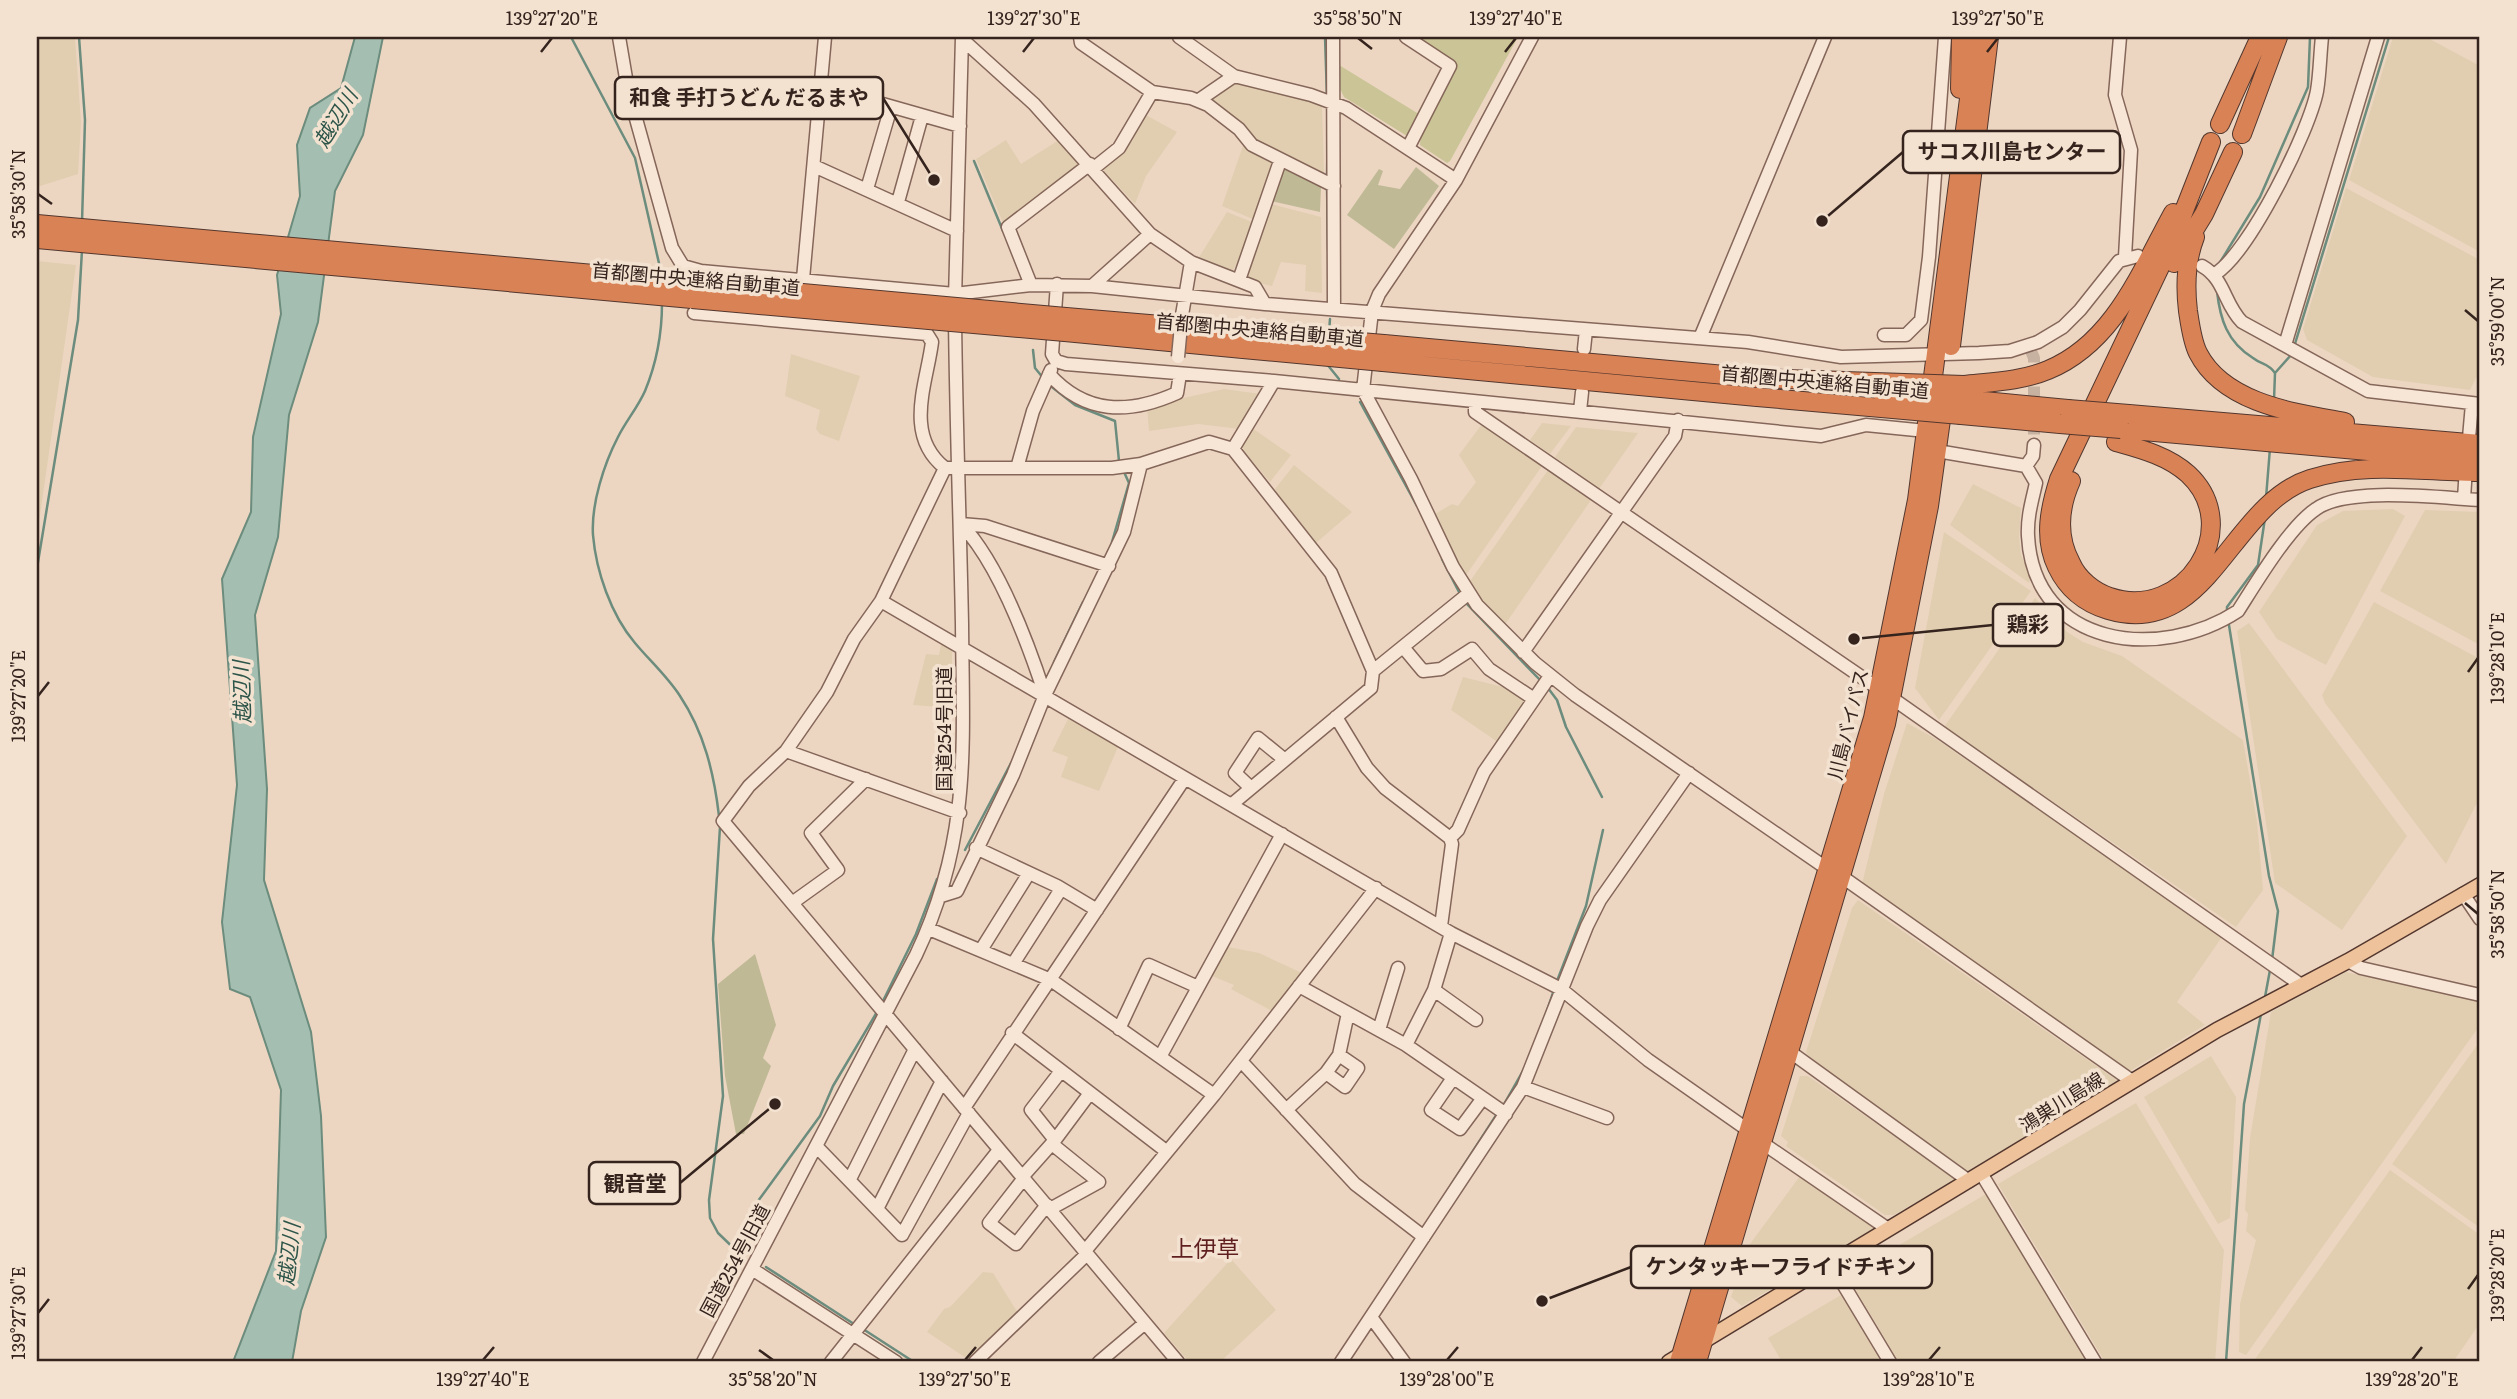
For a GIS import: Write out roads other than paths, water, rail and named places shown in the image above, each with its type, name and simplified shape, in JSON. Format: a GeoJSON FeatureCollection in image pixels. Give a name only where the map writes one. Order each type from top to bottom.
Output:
{"type":"FeatureCollection","features":[{"type":"Feature","properties":{"kind":"highway"},"geometry":{"type":"LineString","coordinates":[[1959,166],[1961,37]]}},
{"type":"Feature","properties":{"kind":"highway","name":"川島バイパス"},"geometry":{"type":"LineString","coordinates":[[1682,1360],[1704,1342],[1755,1136],[1788,1051],[1885,693],[1929,506],[1937,451],[1959,166],[1977,37]]}},
{"type":"Feature","properties":{"kind":"highway","name":"川島バイパス"},"geometry":{"type":"LineString","coordinates":[[1885,693],[1926,431],[1944,353],[1989,37]]}},
{"type":"Feature","properties":{"kind":"highway"},"geometry":{"type":"LineString","coordinates":[[2220,124],[2260,37]]}},
{"type":"Feature","properties":{"kind":"highway"},"geometry":{"type":"LineString","coordinates":[[2242,134],[2278,37]]}},
{"type":"Feature","properties":{"kind":"highway"},"geometry":{"type":"LineString","coordinates":[[1962,406],[2016,379],[2048,370],[2088,344],[2123,305],[2211,142]]}},
{"type":"Feature","properties":{"kind":"highway"},"geometry":{"type":"LineString","coordinates":[[2233,152],[2191,246],[2185,289],[2198,353],[2235,390],[2262,403],[2363,425],[2379,434]]}},
{"type":"Feature","properties":{"kind":"highway"},"geometry":{"type":"LineString","coordinates":[[2199,165],[2171,244],[2059,479],[2050,508],[2049,530],[2053,560],[2072,589],[2099,607],[2129,614],[2171,607],[2197,589],[2268,504],[2309,479],[2349,470],[2474,458]]}},
{"type":"Feature","properties":{"kind":"highway"},"geometry":{"type":"LineString","coordinates":[[1962,406],[2062,422],[2122,428],[2153,453],[2187,472],[2199,485],[2209,510],[2211,534],[2207,550],[2196,570],[2171,593],[2152,601],[2122,601],[2103,595],[2082,579],[2067,556],[2061,537],[2060,517],[2069,485],[2136,340],[2181,248],[2204,214]]}},
{"type":"Feature","properties":{"kind":"highway","name":"首都圏中央連絡自動車道"},"geometry":{"type":"LineString","coordinates":[[37,224],[1065,325]]}},
{"type":"Feature","properties":{"kind":"highway","name":"首都圏中央連絡自動車道"},"geometry":{"type":"LineString","coordinates":[[37,239],[1244,340],[1384,353],[1757,397],[1816,402],[1962,406]]}},
{"type":"Feature","properties":{"kind":"highway","name":"首都圏中央連絡自動車道"},"geometry":{"type":"LineString","coordinates":[[1384,353],[1758,378],[2062,422],[2122,428],[2271,434],[2379,434],[2474,458]]}},
{"type":"Feature","properties":{"kind":"highway","name":"首都圏中央連絡自動車道"},"geometry":{"type":"LineString","coordinates":[[2271,434],[2474,458]]}},
{"type":"Feature","properties":{"kind":"highway","name":"川島バイパス"},"geometry":{"type":"LineString","coordinates":[[1682,1360],[1755,1136],[1835,873]]}},
{"type":"Feature","properties":{"kind":"main road","name":"鴻巣川島線"},"geometry":{"type":"LineString","coordinates":[[1704,1342],[2217,1030],[2348,961],[2480,885]]}},
{"type":"Feature","properties":{"kind":"street"},"geometry":{"type":"LineString","coordinates":[[619,37],[628,90],[672,248],[683,266],[701,271],[955,293],[1031,285],[1092,286],[1265,304],[1700,338],[1841,357],[2030,348],[2063,327],[2131,257],[2131,150],[2115,94],[2120,37]]}},
{"type":"Feature","properties":{"kind":"street"},"geometry":{"type":"LineString","coordinates":[[803,279],[825,37]]}},
{"type":"Feature","properties":{"kind":"street"},"geometry":{"type":"LineString","coordinates":[[1080,37],[1081,43],[1152,92],[1199,100],[1240,129],[1252,145],[1329,184]]}},
{"type":"Feature","properties":{"kind":"street"},"geometry":{"type":"LineString","coordinates":[[1179,37],[1234,76],[1334,103],[1456,180]]}},
{"type":"Feature","properties":{"kind":"street"},"geometry":{"type":"LineString","coordinates":[[1333,37],[1334,103],[1329,184],[1334,308]]}},
{"type":"Feature","properties":{"kind":"street"},"geometry":{"type":"LineString","coordinates":[[1406,37],[1450,66],[1408,148]]}},
{"type":"Feature","properties":{"kind":"street"},"geometry":{"type":"LineString","coordinates":[[1532,37],[1456,180],[1379,294],[1372,311],[1363,390],[1468,594],[1523,652],[1550,676],[2132,1081]]}},
{"type":"Feature","properties":{"kind":"street"},"geometry":{"type":"LineString","coordinates":[[1700,338],[1825,37]]}},
{"type":"Feature","properties":{"kind":"street"},"geometry":{"type":"LineString","coordinates":[[1884,335],[1906,335],[1921,320],[1936,193],[1945,37]]}},
{"type":"Feature","properties":{"kind":"street"},"geometry":{"type":"LineString","coordinates":[[2217,278],[2261,219],[2287,164],[2316,93],[2322,37]]}},
{"type":"Feature","properties":{"kind":"street"},"geometry":{"type":"LineString","coordinates":[[2286,346],[2378,37]]}},
{"type":"Feature","properties":{"kind":"street"},"geometry":{"type":"LineString","coordinates":[[962,38],[1034,104],[1150,234],[1191,262],[1255,287],[1265,304]]}},
{"type":"Feature","properties":{"kind":"street","name":"国道254号旧道"},"geometry":{"type":"LineString","coordinates":[[703,1362],[816,1146],[882,1010],[929,929],[941,897],[960,813],[964,753],[961,524],[952,468],[962,38]]}},
{"type":"Feature","properties":{"kind":"street"},"geometry":{"type":"LineString","coordinates":[[1199,100],[1234,76]]}},
{"type":"Feature","properties":{"kind":"street"},"geometry":{"type":"LineString","coordinates":[[821,82],[891,107],[960,126]]}},
{"type":"Feature","properties":{"kind":"street"},"geometry":{"type":"LineString","coordinates":[[1031,285],[1008,227],[1119,148],[1152,92]]}},
{"type":"Feature","properties":{"kind":"street"},"geometry":{"type":"LineString","coordinates":[[867,189],[891,107]]}},
{"type":"Feature","properties":{"kind":"street"},"geometry":{"type":"LineString","coordinates":[[898,202],[922,116]]}},
{"type":"Feature","properties":{"kind":"street"},"geometry":{"type":"LineString","coordinates":[[1238,280],[1280,161]]}},
{"type":"Feature","properties":{"kind":"street"},"geometry":{"type":"LineString","coordinates":[[814,166],[957,231]]}},
{"type":"Feature","properties":{"kind":"street"},"geometry":{"type":"LineString","coordinates":[[1092,286],[1150,234]]}},
{"type":"Feature","properties":{"kind":"street"},"geometry":{"type":"LineString","coordinates":[[1046,378],[1085,403],[1102,408],[1164,398],[1177,393],[1184,296],[1191,262]]}},
{"type":"Feature","properties":{"kind":"street"},"geometry":{"type":"LineString","coordinates":[[2202,266],[2217,278],[2235,315],[2242,322],[2368,391],[2476,404],[2474,458],[2464,499]]}},
{"type":"Feature","properties":{"kind":"street"},"geometry":{"type":"LineString","coordinates":[[701,271],[709,314]]}},
{"type":"Feature","properties":{"kind":"street"},"geometry":{"type":"LineString","coordinates":[[1056,361],[1052,354],[1052,340],[1057,284]]}},
{"type":"Feature","properties":{"kind":"street"},"geometry":{"type":"LineString","coordinates":[[694,313],[927,334],[932,342],[920,390],[921,418],[930,447],[952,468],[1091,469],[1142,464],[1209,442],[1233,449],[1331,573],[1373,671],[1371,688],[1231,805]]}},
{"type":"Feature","properties":{"kind":"street"},"geometry":{"type":"LineString","coordinates":[[1584,349],[1586,330]]}},
{"type":"Feature","properties":{"kind":"street"},"geometry":{"type":"LineString","coordinates":[[1056,361],[1821,436],[1866,425],[1926,431]]}},
{"type":"Feature","properties":{"kind":"street"},"geometry":{"type":"LineString","coordinates":[[1017,468],[1024,435],[1046,378],[1056,361]]}},
{"type":"Feature","properties":{"kind":"street"},"geometry":{"type":"LineString","coordinates":[[1233,449],[1274,381]]}},
{"type":"Feature","properties":{"kind":"street"},"geometry":{"type":"LineString","coordinates":[[1580,411],[1582,392]]}},
{"type":"Feature","properties":{"kind":"street"},"geometry":{"type":"LineString","coordinates":[[1475,402],[1475,412],[1885,693],[2301,985]]}},
{"type":"Feature","properties":{"kind":"street"},"geometry":{"type":"LineString","coordinates":[[1523,652],[1675,436],[1678,420]]}},
{"type":"Feature","properties":{"kind":"street"},"geometry":{"type":"LineString","coordinates":[[2025,466],[2033,456],[2034,445]]}},
{"type":"Feature","properties":{"kind":"street"},"geometry":{"type":"LineString","coordinates":[[1937,451],[2025,466],[2036,483],[2028,514],[2028,537],[2038,579],[2053,602],[2071,619],[2098,634],[2132,641],[2178,635],[2223,621],[2238,611],[2304,519],[2325,503],[2362,496],[2480,500]]}},
{"type":"Feature","properties":{"kind":"street"},"geometry":{"type":"LineString","coordinates":[[941,897],[957,891],[1013,775],[1045,695],[1105,564],[1124,532],[1142,464]]}},
{"type":"Feature","properties":{"kind":"street"},"geometry":{"type":"LineString","coordinates":[[952,468],[881,601],[854,639],[827,692],[786,751],[749,786],[723,821],[1178,1362]]}},
{"type":"Feature","properties":{"kind":"street"},"geometry":{"type":"LineString","coordinates":[[961,524],[985,526],[1105,564]]}},
{"type":"Feature","properties":{"kind":"street"},"geometry":{"type":"LineString","coordinates":[[961,524],[976,541],[1017,622],[1045,695]]}},
{"type":"Feature","properties":{"kind":"street"},"geometry":{"type":"LineString","coordinates":[[1373,671],[1468,594]]}},
{"type":"Feature","properties":{"kind":"street"},"geometry":{"type":"LineString","coordinates":[[881,601],[1446,930],[1561,989],[1648,1060],[1888,1229]]}},
{"type":"Feature","properties":{"kind":"street"},"geometry":{"type":"LineString","coordinates":[[1403,648],[1423,671],[1441,669],[1472,649],[1499,677],[1534,699]]}},
{"type":"Feature","properties":{"kind":"street"},"geometry":{"type":"LineString","coordinates":[[1450,838],[1458,830],[1483,772],[1550,676]]}},
{"type":"Feature","properties":{"kind":"street"},"geometry":{"type":"LineString","coordinates":[[1336,717],[1367,768],[1385,788],[1450,838],[1452,844],[1446,930],[1434,990],[1406,1045]]}},
{"type":"Feature","properties":{"kind":"street"},"geometry":{"type":"LineString","coordinates":[[1251,788],[1235,773],[1258,738],[1285,760]]}},
{"type":"Feature","properties":{"kind":"street"},"geometry":{"type":"LineString","coordinates":[[786,751],[960,813]]}},
{"type":"Feature","properties":{"kind":"street"},"geometry":{"type":"LineString","coordinates":[[1341,1362],[1523,1087],[1561,989],[1600,900],[1689,773]]}},
{"type":"Feature","properties":{"kind":"street"},"geometry":{"type":"LineString","coordinates":[[816,1146],[878,1207],[902,1235],[966,1111],[1012,1033],[1051,980],[1185,778]]}},
{"type":"Feature","properties":{"kind":"street"},"geometry":{"type":"LineString","coordinates":[[792,903],[838,870],[811,833],[866,779]]}},
{"type":"Feature","properties":{"kind":"street"},"geometry":{"type":"LineString","coordinates":[[1160,1057],[1282,834]]}},
{"type":"Feature","properties":{"kind":"street"},"geometry":{"type":"LineString","coordinates":[[976,848],[1062,889],[1097,910]]}},
{"type":"Feature","properties":{"kind":"street"},"geometry":{"type":"LineString","coordinates":[[981,950],[1029,873]]}},
{"type":"Feature","properties":{"kind":"street"},"geometry":{"type":"LineString","coordinates":[[975,1362],[1086,1252],[1214,1095],[1376,888]]}},
{"type":"Feature","properties":{"kind":"street"},"geometry":{"type":"LineString","coordinates":[[1013,964],[1062,889]]}},
{"type":"Feature","properties":{"kind":"street"},"geometry":{"type":"LineString","coordinates":[[2463,894],[2480,919]]}},
{"type":"Feature","properties":{"kind":"street"},"geometry":{"type":"LineString","coordinates":[[929,929],[1051,980],[1214,1095]]}},
{"type":"Feature","properties":{"kind":"street"},"geometry":{"type":"LineString","coordinates":[[2348,961],[2361,968],[2480,995]]}},
{"type":"Feature","properties":{"kind":"street"},"geometry":{"type":"LineString","coordinates":[[1119,1029],[1149,965],[1198,987]]}},
{"type":"Feature","properties":{"kind":"street"},"geometry":{"type":"LineString","coordinates":[[1379,1030],[1398,968]]}},
{"type":"Feature","properties":{"kind":"street"},"geometry":{"type":"LineString","coordinates":[[1299,986],[1406,1045],[1506,1114]]}},
{"type":"Feature","properties":{"kind":"street"},"geometry":{"type":"LineString","coordinates":[[1434,990],[1476,1020]]}},
{"type":"Feature","properties":{"kind":"street"},"geometry":{"type":"LineString","coordinates":[[1286,1110],[1326,1073],[1339,1055],[1348,1013]]}},
{"type":"Feature","properties":{"kind":"street"},"geometry":{"type":"LineString","coordinates":[[1012,1033],[1166,1151]]}},
{"type":"Feature","properties":{"kind":"street"},"geometry":{"type":"LineString","coordinates":[[850,1179],[915,1049]]}},
{"type":"Feature","properties":{"kind":"street"},"geometry":{"type":"LineString","coordinates":[[1788,1051],[1975,1177],[2095,1362]]}},
{"type":"Feature","properties":{"kind":"street"},"geometry":{"type":"LineString","coordinates":[[1326,1073],[1345,1087],[1358,1068],[1339,1055]]}},
{"type":"Feature","properties":{"kind":"street"},"geometry":{"type":"LineString","coordinates":[[1241,1061],[1355,1184],[1424,1237]]}},
{"type":"Feature","properties":{"kind":"street"},"geometry":{"type":"LineString","coordinates":[[1061,1071],[1031,1110],[1054,1142],[1099,1182],[1049,1207],[1016,1244],[989,1223],[1023,1177],[1054,1142],[1090,1093]]}},
{"type":"Feature","properties":{"kind":"street"},"geometry":{"type":"LineString","coordinates":[[1453,1078],[1432,1110],[1460,1129],[1483,1098]]}},
{"type":"Feature","properties":{"kind":"street"},"geometry":{"type":"LineString","coordinates":[[878,1207],[942,1081]]}},
{"type":"Feature","properties":{"kind":"street"},"geometry":{"type":"LineString","coordinates":[[1523,1087],[1607,1118]]}},
{"type":"Feature","properties":{"kind":"street"},"geometry":{"type":"LineString","coordinates":[[831,1362],[999,1150]]}},
{"type":"Feature","properties":{"kind":"street"},"geometry":{"type":"LineString","coordinates":[[1831,1264],[1890,1362]]}},
{"type":"Feature","properties":{"kind":"street"},"geometry":{"type":"LineString","coordinates":[[752,1269],[857,1330],[896,1362]]}},
{"type":"Feature","properties":{"kind":"street"},"geometry":{"type":"LineString","coordinates":[[1371,1317],[1404,1362]]}},
{"type":"Feature","properties":{"kind":"street"},"geometry":{"type":"LineString","coordinates":[[1099,1362],[1145,1323]]}},
{"type":"Feature","properties":{"kind":"water","name":"越辺川"},"geometry":{"type":"Polygon","coordinates":[[[355,37],[383,37],[363,135],[335,191],[318,322],[289,415],[278,537],[255,615],[267,789],[264,880],[311,1032],[321,1116],[326,1237],[301,1311],[292,1362],[233,1362],[276,1251],[281,1090],[250,997],[230,989],[222,922],[237,785],[222,579],[251,512],[253,437],[281,314],[277,275],[300,196],[297,145],[310,108],[341,88],[355,37]]]}},
{"type":"Feature","properties":{"kind":"waterway"},"geometry":{"type":"LineString","coordinates":[[79,37],[85,120],[82,222]]}},
{"type":"Feature","properties":{"kind":"waterway"},"geometry":{"type":"LineString","coordinates":[[571,37],[635,158],[661,272]]}},
{"type":"Feature","properties":{"kind":"waterway"},"geometry":{"type":"LineString","coordinates":[[1325,37],[1327,97]]}},
{"type":"Feature","properties":{"kind":"waterway"},"geometry":{"type":"LineString","coordinates":[[2219,264],[2260,197],[2308,87],[2310,37]]}},
{"type":"Feature","properties":{"kind":"waterway"},"geometry":{"type":"LineString","coordinates":[[2294,347],[2389,37]]}},
{"type":"Feature","properties":{"kind":"waterway"},"geometry":{"type":"LineString","coordinates":[[1327,177],[1328,110]]}},
{"type":"Feature","properties":{"kind":"waterway"},"geometry":{"type":"LineString","coordinates":[[974,161],[1003,231]]}},
{"type":"Feature","properties":{"kind":"waterway"},"geometry":{"type":"LineString","coordinates":[[1327,187],[1328,250]]}},
{"type":"Feature","properties":{"kind":"waterway"},"geometry":{"type":"LineString","coordinates":[[37,568],[78,320],[82,250]]}},
{"type":"Feature","properties":{"kind":"waterway"},"geometry":{"type":"LineString","coordinates":[[2217,291],[2220,311],[2231,337],[2244,352],[2270,367],[2275,373]]}},
{"type":"Feature","properties":{"kind":"waterway"},"geometry":{"type":"LineString","coordinates":[[662,303],[656,359],[642,397],[618,437],[603,472],[596,497],[593,535],[601,578],[626,632],[675,689],[696,724],[711,769],[719,816]]}},
{"type":"Feature","properties":{"kind":"waterway"},"geometry":{"type":"LineString","coordinates":[[1329,332],[1330,319]]}},
{"type":"Feature","properties":{"kind":"waterway"},"geometry":{"type":"LineString","coordinates":[[1033,350],[1035,368],[1044,379]]}},
{"type":"Feature","properties":{"kind":"waterway"},"geometry":{"type":"LineString","coordinates":[[2274,400],[2275,373],[2292,354]]}},
{"type":"Feature","properties":{"kind":"waterway"},"geometry":{"type":"LineString","coordinates":[[1326,363],[1339,379]]}},
{"type":"Feature","properties":{"kind":"waterway"},"geometry":{"type":"LineString","coordinates":[[1048,384],[1075,405],[1115,421],[1119,461]]}},
{"type":"Feature","properties":{"kind":"waterway"},"geometry":{"type":"LineString","coordinates":[[1360,402],[1417,506]]}},
{"type":"Feature","properties":{"kind":"waterway"},"geometry":{"type":"LineString","coordinates":[[2266,498],[2270,448]]}},
{"type":"Feature","properties":{"kind":"waterway"},"geometry":{"type":"LineString","coordinates":[[1112,542],[1129,483],[1124,472]]}},
{"type":"Feature","properties":{"kind":"waterway"},"geometry":{"type":"LineString","coordinates":[[2227,612],[2227,607],[2258,565],[2265,518]]}},
{"type":"Feature","properties":{"kind":"waterway"},"geometry":{"type":"LineString","coordinates":[[1442,559],[1460,594]]}},
{"type":"Feature","properties":{"kind":"waterway"},"geometry":{"type":"LineString","coordinates":[[1054,662],[1083,602]]}},
{"type":"Feature","properties":{"kind":"waterway"},"geometry":{"type":"LineString","coordinates":[[1465,602],[1541,681]]}},
{"type":"Feature","properties":{"kind":"waterway"},"geometry":{"type":"LineString","coordinates":[[2228,619],[2269,876],[2278,911],[2272,960]]}},
{"type":"Feature","properties":{"kind":"waterway"},"geometry":{"type":"LineString","coordinates":[[1548,688],[1557,700],[1566,727],[1602,797]]}},
{"type":"Feature","properties":{"kind":"waterway"},"geometry":{"type":"LineString","coordinates":[[965,850],[1011,763]]}},
{"type":"Feature","properties":{"kind":"waterway"},"geometry":{"type":"LineString","coordinates":[[720,827],[713,939],[723,1096],[709,1200],[710,1218],[718,1233],[745,1259]]}},
{"type":"Feature","properties":{"kind":"waterway"},"geometry":{"type":"LineString","coordinates":[[1557,981],[1586,906],[1603,830]]}},
{"type":"Feature","properties":{"kind":"waterway"},"geometry":{"type":"LineString","coordinates":[[882,1003],[916,934],[937,879]]}},
{"type":"Feature","properties":{"kind":"waterway"},"geometry":{"type":"LineString","coordinates":[[2265,997],[2270,970]]}},
{"type":"Feature","properties":{"kind":"waterway"},"geometry":{"type":"LineString","coordinates":[[1546,1014],[1554,990]]}},
{"type":"Feature","properties":{"kind":"waterway"},"geometry":{"type":"LineString","coordinates":[[735,1248],[758,1201],[820,1116],[833,1086],[877,1012]]}},
{"type":"Feature","properties":{"kind":"waterway"},"geometry":{"type":"LineString","coordinates":[[2226,1362],[2244,1104],[2261,1014]]}},
{"type":"Feature","properties":{"kind":"waterway"},"geometry":{"type":"LineString","coordinates":[[1503,1106],[1524,1069]]}},
{"type":"Feature","properties":{"kind":"waterway"},"geometry":{"type":"LineString","coordinates":[[1451,1185],[1497,1114]]}},
{"type":"Feature","properties":{"kind":"waterway"},"geometry":{"type":"LineString","coordinates":[[766,1267],[854,1324]]}},
{"type":"Feature","properties":{"kind":"waterway"},"geometry":{"type":"LineString","coordinates":[[863,1329],[914,1362]]}},
{"type":"Feature","properties":{"kind":"tunnel"},"geometry":{"type":"LineString","coordinates":[[2031,351],[2034,358],[2034,445]]}},
{"type":"Feature","properties":{"kind":"place","name":"和食 手打うどん だるまや"},"geometry":{"type":"Point","coordinates":[934,180]}},
{"type":"Feature","properties":{"kind":"place","name":"サコス川島センター"},"geometry":{"type":"Point","coordinates":[1822,221]}},
{"type":"Feature","properties":{"kind":"place","name":"鶏彩"},"geometry":{"type":"Point","coordinates":[1854,639]}},
{"type":"Feature","properties":{"kind":"place","name":"観音堂"},"geometry":{"type":"Point","coordinates":[775,1104]}},
{"type":"Feature","properties":{"kind":"place","name":"ケンタッキーフライドチキン"},"geometry":{"type":"Point","coordinates":[1542,1301]}},
{"type":"Feature","properties":{"kind":"district","name":"上伊草"},"geometry":{"type":"Point","coordinates":[1205,1247]}}]}
